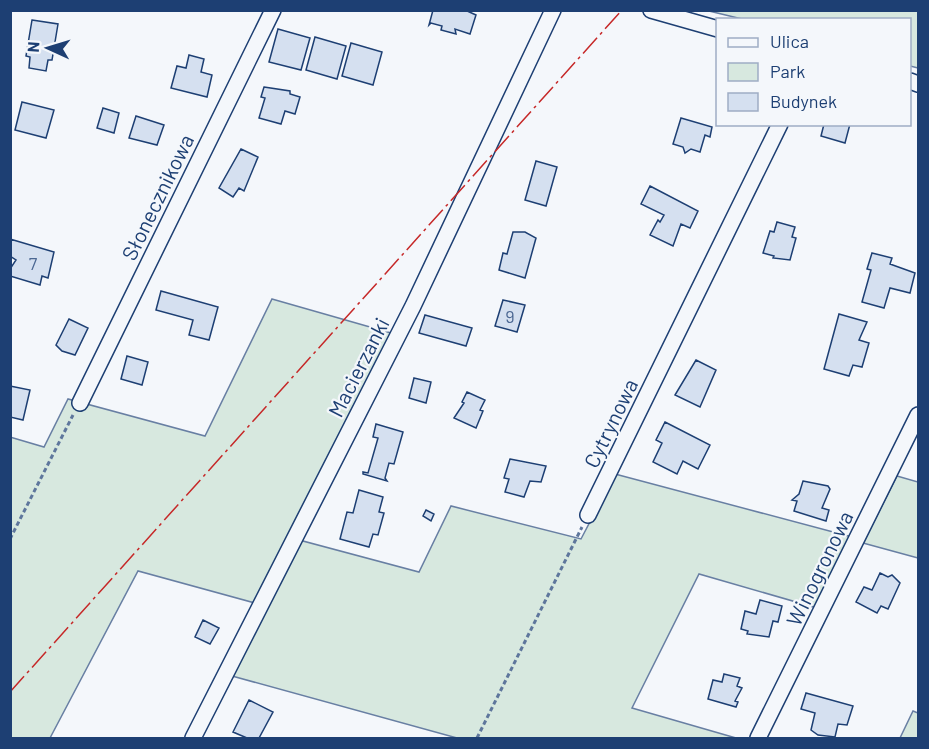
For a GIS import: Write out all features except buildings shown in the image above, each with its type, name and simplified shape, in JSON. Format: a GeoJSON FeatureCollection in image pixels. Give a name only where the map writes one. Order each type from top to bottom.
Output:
{"type":"FeatureCollection","features":[{"type":"Feature","properties":{"kind":"street","name":"Słonecznikowa"},"geometry":{"type":"LineString","coordinates":[[80,402],[273,10]]}},
{"type":"Feature","properties":{"kind":"street","name":"Macierzanki"},"geometry":{"type":"LineString","coordinates":[[193,738],[412,306],[553,10]]}},
{"type":"Feature","properties":{"kind":"street"},"geometry":{"type":"LineString","coordinates":[[651,10],[716,29]]}},
{"type":"Feature","properties":{"kind":"street","name":"Cytrynowa"},"geometry":{"type":"LineString","coordinates":[[588,514],[779,126]]}},
{"type":"Feature","properties":{"kind":"street","name":"Winogronowa"},"geometry":{"type":"LineString","coordinates":[[758,738],[918,416]]}},
{"type":"Feature","properties":{"kind":"path"},"geometry":{"type":"LineString","coordinates":[[10,539],[80,402]]}},
{"type":"Feature","properties":{"kind":"path"},"geometry":{"type":"LineString","coordinates":[[477,738],[588,514]]}},
{"type":"Feature","properties":{"kind":"green space"},"geometry":{"type":"Polygon","coordinates":[[[709,11],[918,11],[918,68],[911,66],[911,18],[738,18],[709,11]]]}},
{"type":"Feature","properties":{"kind":"green space"},"geometry":{"type":"Polygon","coordinates":[[[272,299],[391,333],[255,603],[138,571],[50,738],[11,738],[10,437],[44,447],[68,399],[205,436],[272,299]]]}},
{"type":"Feature","properties":{"kind":"green space"},"geometry":{"type":"Polygon","coordinates":[[[615,474],[852,537],[817,608],[699,574],[632,708],[736,738],[457,738],[232,676],[299,540],[419,572],[451,506],[581,539],[615,474]]]}},
{"type":"Feature","properties":{"kind":"green space"},"geometry":{"type":"Polygon","coordinates":[[[897,476],[918,482],[918,558],[863,543],[897,476]]]}},
{"type":"Feature","properties":{"kind":"green space"},"geometry":{"type":"Polygon","coordinates":[[[913,711],[918,713],[918,738],[900,738],[913,711]]]}},
{"type":"Feature","properties":{"kind":"power"},"geometry":{"type":"LineString","coordinates":[[10,692],[622,10]]}}]}
